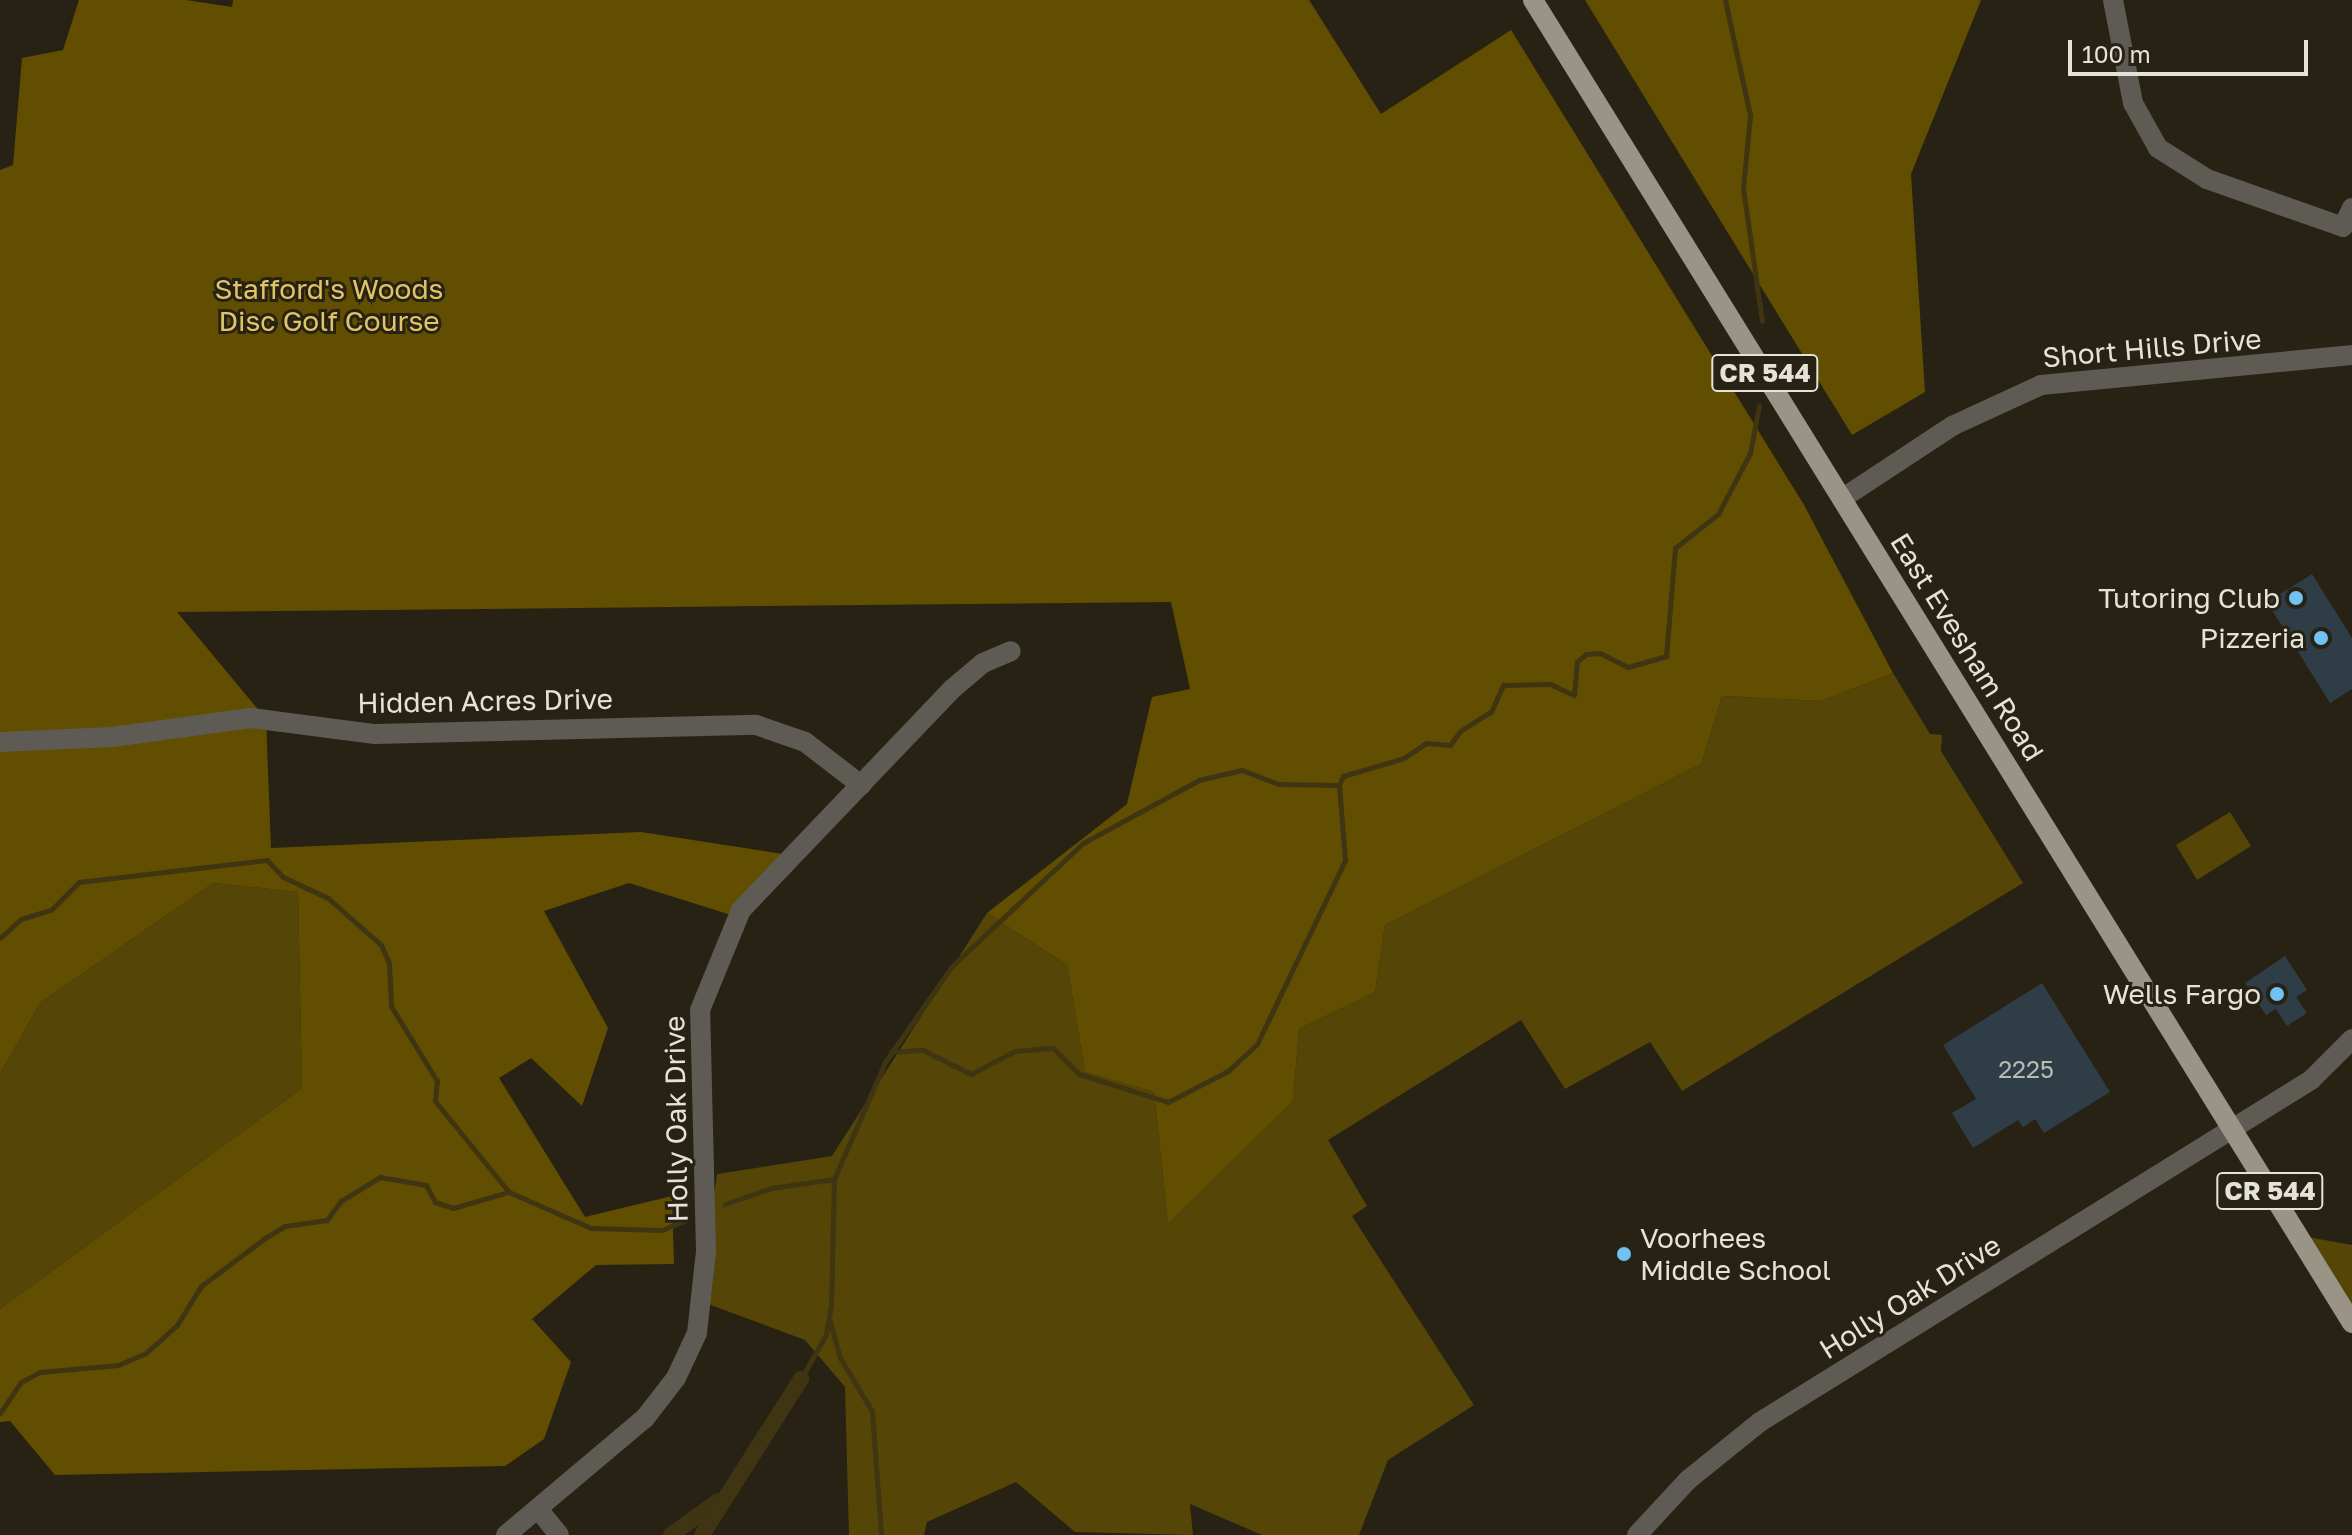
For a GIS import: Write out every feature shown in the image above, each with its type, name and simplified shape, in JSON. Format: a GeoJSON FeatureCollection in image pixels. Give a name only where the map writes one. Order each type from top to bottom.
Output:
{"type":"FeatureCollection","features":[{"type":"Feature","properties":{"kind":"main road","name":"East Evesham Road"},"geometry":{"type":"LineString","coordinates":[[1533,0],[2352,1323]]}},
{"type":"Feature","properties":{"kind":"street"},"geometry":{"type":"LineString","coordinates":[[2113,0],[2133,103],[2158,148],[2207,179],[2349,223]]}},
{"type":"Feature","properties":{"kind":"street","name":"Short Hills Drive"},"geometry":{"type":"LineString","coordinates":[[1843,498],[1952,426],[2041,385],[2352,355]]}},
{"type":"Feature","properties":{"kind":"street","name":"Holly Oak Drive"},"geometry":{"type":"LineString","coordinates":[[506,1535],[645,1418],[688,1356],[702,1305],[706,1251],[698,1033],[708,977],[741,910],[951,690],[983,663],[1011,651]]}},
{"type":"Feature","properties":{"kind":"street","name":"Hidden Acres Drive"},"geometry":{"type":"LineString","coordinates":[[0,742],[112,737],[251,718],[375,734],[756,725],[805,742],[861,785]]}},
{"type":"Feature","properties":{"kind":"street"},"geometry":{"type":"LineString","coordinates":[[2232,1130],[2311,1080],[2352,1039]]}},
{"type":"Feature","properties":{"kind":"street","name":"Holly Oak Drive"},"geometry":{"type":"LineString","coordinates":[[1637,1535],[1688,1480],[1760,1422],[2232,1130]]}},
{"type":"Feature","properties":{"kind":"street"},"geometry":{"type":"LineString","coordinates":[[538,1509],[559,1535]]}},
{"type":"Feature","properties":{"kind":"shaded area"},"geometry":{"type":"Polygon","coordinates":[[[1893,673],[1930,734],[1942,735],[1941,751],[2023,883],[1682,1091],[1650,1042],[1565,1089],[1521,1020],[1328,1140],[1367,1206],[1352,1216],[1474,1405],[1388,1460],[1359,1535],[1262,1535],[1190,1504],[1193,1535],[1075,1532],[1016,1482],[927,1522],[924,1535],[849,1535],[845,1387],[805,1340],[700,1301],[717,1174],[832,1156],[987,913],[1067,965],[1085,1072],[1154,1092],[1168,1222],[1293,1101],[1299,1029],[1375,992],[1385,925],[1701,764],[1722,696],[1821,701],[1893,673]]]}},
{"type":"Feature","properties":{"kind":"shaded area"},"geometry":{"type":"Polygon","coordinates":[[[2230,812],[2251,846],[2197,880],[2176,845],[2230,812]]]}},
{"type":"Feature","properties":{"kind":"shaded area"},"geometry":{"type":"Polygon","coordinates":[[[213,883],[298,892],[302,1088],[0,1309],[0,1074],[40,1003],[213,883]]]}},
{"type":"Feature","properties":{"kind":"shaded area"},"geometry":{"type":"Polygon","coordinates":[[[2297,1235],[2352,1245],[2352,1323],[2297,1235]]]}},
{"type":"Feature","properties":{"kind":"green space","name":"Stafford's Woods Disc Golf Course"},"geometry":{"type":"Polygon","coordinates":[[[79,0],[186,0],[232,7],[233,0],[1309,0],[1381,114],[1511,30],[1804,505],[1893,673],[1821,701],[1722,696],[1701,764],[1385,925],[1375,992],[1299,1029],[1293,1101],[1168,1223],[1154,1092],[1085,1072],[1067,965],[987,913],[1127,804],[1152,697],[1190,689],[1171,602],[177,612],[266,719],[271,848],[641,832],[789,855],[741,918],[629,883],[544,911],[608,1028],[582,1106],[531,1058],[499,1078],[585,1217],[672,1196],[674,1264],[596,1265],[532,1319],[571,1362],[544,1439],[505,1466],[55,1475],[10,1421],[0,1422],[0,1309],[302,1088],[298,892],[213,883],[40,1003],[0,1074],[0,170],[13,165],[22,58],[63,50],[79,0]]]}},
{"type":"Feature","properties":{"kind":"green space"},"geometry":{"type":"Polygon","coordinates":[[[1585,0],[1981,0],[1911,174],[1925,392],[1852,435],[1585,0]]]}},
{"type":"Feature","properties":{"kind":"building"},"geometry":{"type":"Polygon","coordinates":[[[2312,574],[2352,638],[2352,689],[2330,703],[2267,602],[2312,574]]]}},
{"type":"Feature","properties":{"kind":"building","name":"Wells Fargo"},"geometry":{"type":"Polygon","coordinates":[[[2285,956],[2307,990],[2296,997],[2307,1013],[2287,1026],[2276,1009],[2266,1015],[2245,983],[2285,956]]]}},
{"type":"Feature","properties":{"kind":"building"},"geometry":{"type":"Polygon","coordinates":[[[2042,983],[2110,1092],[2044,1133],[2035,1119],[2023,1127],[2018,1120],[1973,1148],[1952,1113],[1976,1099],[1943,1045],[2042,983]]]}},
{"type":"Feature","properties":{"kind":"waterway"},"geometry":{"type":"LineString","coordinates":[[1725,0],[1750,116],[1743,188],[1762,321]]}},
{"type":"Feature","properties":{"kind":"waterway"},"geometry":{"type":"LineString","coordinates":[[891,1052],[923,1050],[971,1074],[1015,1051],[1053,1048],[1079,1074],[1168,1102],[1228,1071],[1257,1044],[1345,860],[1339,785],[1343,776],[1404,758],[1426,743],[1450,745],[1460,731],[1491,712],[1503,685],[1550,684],[1574,695],[1577,662],[1586,654],[1600,653],[1628,667],[1666,656],[1675,548],[1718,514],[1750,453],[1759,406]]}},
{"type":"Feature","properties":{"kind":"waterway"},"geometry":{"type":"LineString","coordinates":[[801,1379],[826,1334],[831,1307],[834,1179],[885,1062],[952,966],[1083,843],[1199,780],[1242,770],[1278,784],[1338,785]]}},
{"type":"Feature","properties":{"kind":"waterway"},"geometry":{"type":"LineString","coordinates":[[0,938],[21,919],[51,910],[79,882],[267,860],[283,877],[328,898],[381,945],[389,963],[391,1006],[437,1081],[435,1101],[509,1192],[591,1228],[662,1230],[686,1220]]}},
{"type":"Feature","properties":{"kind":"waterway"},"geometry":{"type":"LineString","coordinates":[[0,1413],[21,1382],[40,1372],[118,1365],[146,1353],[177,1325],[201,1286],[285,1226],[327,1220],[341,1201],[380,1177],[426,1185],[435,1202],[453,1208],[508,1192]]}},
{"type":"Feature","properties":{"kind":"waterway"},"geometry":{"type":"LineString","coordinates":[[725,1204],[771,1188],[834,1179]]}},
{"type":"Feature","properties":{"kind":"waterway"},"geometry":{"type":"LineString","coordinates":[[830,1321],[840,1358],[872,1411],[881,1535]]}},
{"type":"Feature","properties":{"kind":"waterway"},"geometry":{"type":"LineString","coordinates":[[702,1535],[801,1379]]}},
{"type":"Feature","properties":{"kind":"waterway"},"geometry":{"type":"LineString","coordinates":[[671,1535],[718,1501]]}},
{"type":"Feature","properties":{"kind":"place","name":"Tutoring Club"},"geometry":{"type":"Point","coordinates":[2296,598]}},
{"type":"Feature","properties":{"kind":"place","name":"Pizzeria"},"geometry":{"type":"Point","coordinates":[2321,638]}},
{"type":"Feature","properties":{"kind":"place","name":"Wells Fargo"},"geometry":{"type":"Point","coordinates":[2277,994]}},
{"type":"Feature","properties":{"kind":"place","name":"Voorhees Middle School"},"geometry":{"type":"Point","coordinates":[1624,1254]}}]}
